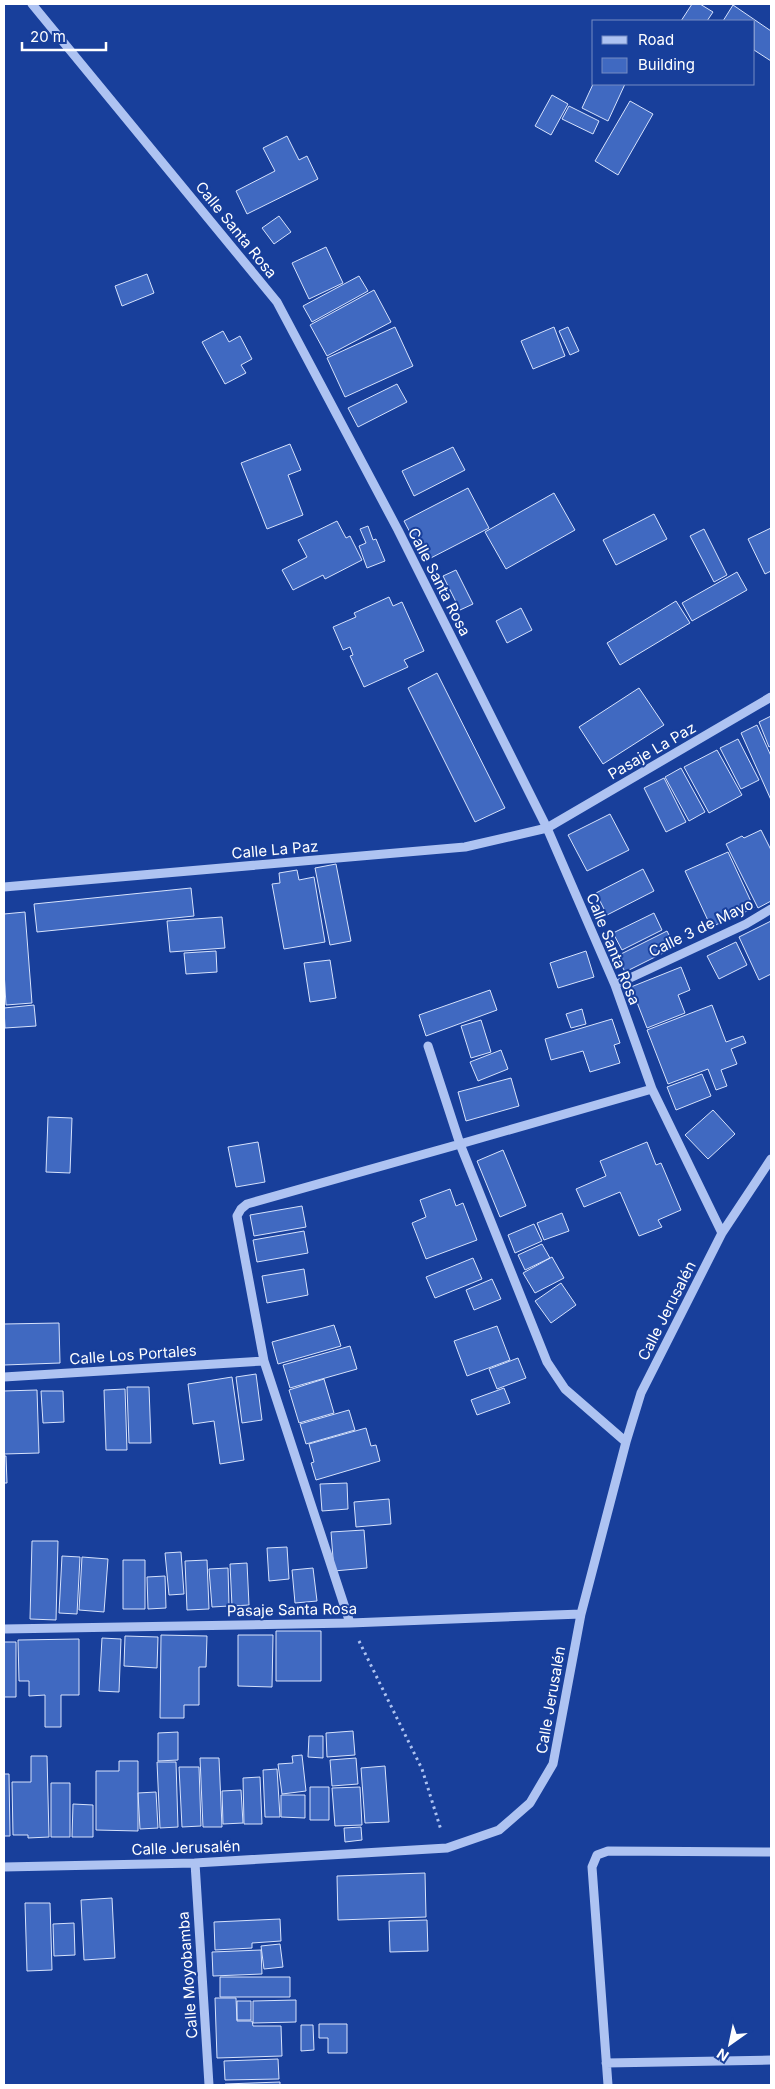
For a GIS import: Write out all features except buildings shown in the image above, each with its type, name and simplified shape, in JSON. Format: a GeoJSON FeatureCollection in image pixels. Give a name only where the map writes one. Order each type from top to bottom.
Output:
{"type":"FeatureCollection","features":[{"type":"Feature","properties":{"kind":"street","name":"Calle Santa Rosa"},"geometry":{"type":"LineString","coordinates":[[32,4],[277,302],[398,530],[548,828],[615,985],[652,1089],[722,1233]]}},
{"type":"Feature","properties":{"kind":"street","name":"Pasaje La Paz"},"geometry":{"type":"LineString","coordinates":[[548,828],[771,697]]}},
{"type":"Feature","properties":{"kind":"street","name":"Calle La Paz"},"geometry":{"type":"LineString","coordinates":[[4,888],[465,848],[548,828]]}},
{"type":"Feature","properties":{"kind":"street","name":"Calle 3 de Mayo"},"geometry":{"type":"LineString","coordinates":[[615,985],[746,924],[771,909]]}},
{"type":"Feature","properties":{"kind":"street"},"geometry":{"type":"LineString","coordinates":[[428,1046],[460,1144],[546,1362],[565,1389],[626,1442]]}},
{"type":"Feature","properties":{"kind":"street"},"geometry":{"type":"LineString","coordinates":[[350,1623],[264,1361],[237,1216],[247,1204],[652,1089]]}},
{"type":"Feature","properties":{"kind":"street","name":"Calle Jerusalén"},"geometry":{"type":"LineString","coordinates":[[4,1867],[195,1863],[447,1848],[499,1830],[530,1803],[553,1764],[581,1614],[626,1442],[641,1393],[722,1233],[771,1159]]}},
{"type":"Feature","properties":{"kind":"street","name":"Calle Los Portales"},"geometry":{"type":"LineString","coordinates":[[4,1378],[264,1361]]}},
{"type":"Feature","properties":{"kind":"street","name":"Pasaje Santa Rosa"},"geometry":{"type":"LineString","coordinates":[[4,1629],[350,1623],[581,1614]]}},
{"type":"Feature","properties":{"kind":"street"},"geometry":{"type":"LineString","coordinates":[[608,2085],[592,1867],[597,1855],[608,1851],[771,1852]]}},
{"type":"Feature","properties":{"kind":"street","name":"Calle Moyobamba"},"geometry":{"type":"LineString","coordinates":[[195,1863],[209,2085]]}},
{"type":"Feature","properties":{"kind":"street"},"geometry":{"type":"LineString","coordinates":[[606,2063],[771,2060]]}},
{"type":"Feature","properties":{"kind":"path"},"geometry":{"type":"LineString","coordinates":[[350,1623],[422,1769],[447,1848]]}}]}
